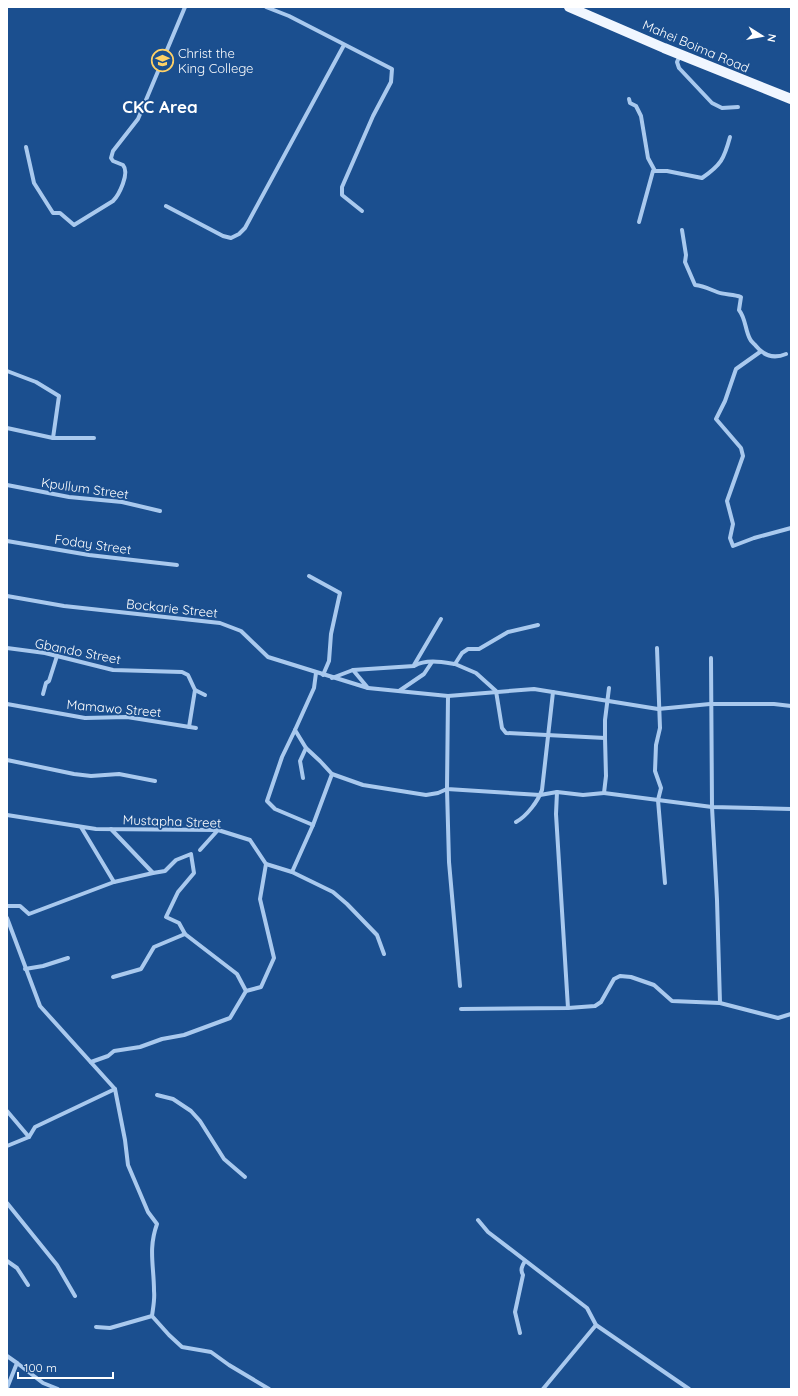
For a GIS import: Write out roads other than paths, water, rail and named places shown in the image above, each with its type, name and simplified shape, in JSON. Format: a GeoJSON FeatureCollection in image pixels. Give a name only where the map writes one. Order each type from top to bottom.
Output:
{"type":"FeatureCollection","features":[{"type":"Feature","properties":{"kind":"main road","name":"Mahei Boima Road"},"geometry":{"type":"LineString","coordinates":[[569,7],[680,55],[791,98]]}},
{"type":"Feature","properties":{"kind":"street"},"geometry":{"type":"LineString","coordinates":[[26,148],[34,183],[53,213],[60,213],[74,225],[113,201],[118,196],[125,172],[123,165],[113,162],[111,158],[113,151],[138,119],[185,7]]}},
{"type":"Feature","properties":{"kind":"street"},"geometry":{"type":"LineString","coordinates":[[266,7],[289,16],[392,69],[391,82],[373,116],[342,187],[342,195],[362,211]]}},
{"type":"Feature","properties":{"kind":"street"},"geometry":{"type":"LineString","coordinates":[[166,206],[223,236],[231,238],[239,234],[245,228],[344,45]]}},
{"type":"Feature","properties":{"kind":"street"},"geometry":{"type":"LineString","coordinates":[[680,55],[677,62],[680,68],[712,103],[722,108],[738,107]]}},
{"type":"Feature","properties":{"kind":"street"},"geometry":{"type":"LineString","coordinates":[[629,99],[630,103],[636,106],[641,116],[648,158],[655,171],[639,222]]}},
{"type":"Feature","properties":{"kind":"street"},"geometry":{"type":"LineString","coordinates":[[655,171],[668,171],[702,178],[715,169],[724,158],[730,137]]}},
{"type":"Feature","properties":{"kind":"street"},"geometry":{"type":"LineString","coordinates":[[682,230],[686,255],[684,262],[695,285],[706,286],[719,293],[730,293],[740,297],[739,310],[743,315],[750,339],[760,352],[778,357],[786,354]]}},
{"type":"Feature","properties":{"kind":"street"},"geometry":{"type":"LineString","coordinates":[[760,352],[736,369],[725,401],[716,419],[741,448],[743,456],[727,501],[733,524],[730,538],[733,546],[754,538],[791,528]]}},
{"type":"Feature","properties":{"kind":"street"},"geometry":{"type":"LineString","coordinates":[[7,371],[36,382],[59,396],[53,438]]}},
{"type":"Feature","properties":{"kind":"street"},"geometry":{"type":"LineString","coordinates":[[7,428],[53,438],[94,438]]}},
{"type":"Feature","properties":{"kind":"street","name":"Kpullum Street"},"geometry":{"type":"LineString","coordinates":[[7,485],[69,497],[122,502],[160,511]]}},
{"type":"Feature","properties":{"kind":"street","name":"Foday Street"},"geometry":{"type":"LineString","coordinates":[[7,541],[89,554],[176,565]]}},
{"type":"Feature","properties":{"kind":"street"},"geometry":{"type":"LineString","coordinates":[[308,576],[340,593],[331,634],[329,661],[323,675]]}},
{"type":"Feature","properties":{"kind":"street","name":"Bockarie Street"},"geometry":{"type":"LineString","coordinates":[[7,596],[64,606],[220,622],[241,631],[268,658],[368,688],[448,696],[534,689],[658,709],[710,704],[774,704],[791,706]]}},
{"type":"Feature","properties":{"kind":"street"},"geometry":{"type":"LineString","coordinates":[[414,666],[441,619]]}},
{"type":"Feature","properties":{"kind":"street"},"geometry":{"type":"LineString","coordinates":[[455,664],[462,653],[468,649],[479,649],[508,632],[538,625]]}},
{"type":"Feature","properties":{"kind":"street","name":"Gbando Street"},"geometry":{"type":"LineString","coordinates":[[7,648],[57,656],[113,670],[182,672],[188,675],[195,690]]}},
{"type":"Feature","properties":{"kind":"street"},"geometry":{"type":"LineString","coordinates":[[657,648],[658,709],[660,728],[656,746],[655,770],[661,788],[658,800],[665,883]]}},
{"type":"Feature","properties":{"kind":"street"},"geometry":{"type":"LineString","coordinates":[[43,694],[57,656]]}},
{"type":"Feature","properties":{"kind":"street"},"geometry":{"type":"LineString","coordinates":[[711,658],[710,704],[712,807],[717,900],[720,1003]]}},
{"type":"Feature","properties":{"kind":"street"},"geometry":{"type":"LineString","coordinates":[[399,692],[424,674],[432,662]]}},
{"type":"Feature","properties":{"kind":"street"},"geometry":{"type":"LineString","coordinates":[[332,678],[352,670],[414,666],[419,663],[432,662],[455,664],[476,673],[496,691],[502,728],[506,733],[605,738]]}},
{"type":"Feature","properties":{"kind":"street"},"geometry":{"type":"LineString","coordinates":[[352,670],[368,688]]}},
{"type":"Feature","properties":{"kind":"street"},"geometry":{"type":"LineString","coordinates":[[313,825],[275,810],[266,801],[282,756],[314,688],[316,673]]}},
{"type":"Feature","properties":{"kind":"street"},"geometry":{"type":"LineString","coordinates":[[604,793],[606,776],[605,738],[609,688]]}},
{"type":"Feature","properties":{"kind":"street"},"geometry":{"type":"LineString","coordinates":[[189,727],[195,690],[205,695]]}},
{"type":"Feature","properties":{"kind":"street"},"geometry":{"type":"LineString","coordinates":[[516,822],[520,820],[539,800],[553,692]]}},
{"type":"Feature","properties":{"kind":"street"},"geometry":{"type":"LineString","coordinates":[[448,696],[447,789],[449,862],[460,986]]}},
{"type":"Feature","properties":{"kind":"street","name":"Mamawo Street"},"geometry":{"type":"LineString","coordinates":[[7,704],[85,718],[127,717],[196,728]]}},
{"type":"Feature","properties":{"kind":"street"},"geometry":{"type":"LineString","coordinates":[[295,730],[306,748],[320,760],[332,774],[363,785],[426,795],[438,793],[447,789],[540,795],[557,792],[583,795],[604,793],[712,807],[791,809]]}},
{"type":"Feature","properties":{"kind":"street"},"geometry":{"type":"LineString","coordinates":[[303,778],[300,761],[306,748]]}},
{"type":"Feature","properties":{"kind":"street"},"geometry":{"type":"LineString","coordinates":[[7,760],[74,774],[91,776],[119,774],[155,781]]}},
{"type":"Feature","properties":{"kind":"street"},"geometry":{"type":"LineString","coordinates":[[292,872],[313,825],[332,774]]}},
{"type":"Feature","properties":{"kind":"street"},"geometry":{"type":"LineString","coordinates":[[557,792],[556,814],[568,1008]]}},
{"type":"Feature","properties":{"kind":"street","name":"Mustapha Street"},"geometry":{"type":"LineString","coordinates":[[7,815],[81,827],[111,829],[218,830],[250,840],[266,864]]}},
{"type":"Feature","properties":{"kind":"street"},"geometry":{"type":"LineString","coordinates":[[81,827],[114,882]]}},
{"type":"Feature","properties":{"kind":"street"},"geometry":{"type":"LineString","coordinates":[[111,829],[153,873]]}},
{"type":"Feature","properties":{"kind":"street"},"geometry":{"type":"LineString","coordinates":[[200,850],[218,830]]}},
{"type":"Feature","properties":{"kind":"street"},"geometry":{"type":"LineString","coordinates":[[7,906],[20,906],[29,914],[114,882],[165,871],[176,860],[191,854],[194,874],[178,892],[166,917],[179,923],[185,934],[237,974],[246,991]]}},
{"type":"Feature","properties":{"kind":"street"},"geometry":{"type":"LineString","coordinates":[[91,1062],[108,1056],[114,1051],[140,1048],[162,1039],[184,1035],[230,1018],[246,991],[261,987],[274,958],[260,899],[266,864],[292,872],[333,892],[347,904],[377,935],[384,954]]}},
{"type":"Feature","properties":{"kind":"street"},"geometry":{"type":"LineString","coordinates":[[7,918],[40,1006],[115,1089],[126,1140],[128,1165],[148,1212],[157,1224],[152,1238],[154,1291],[152,1316],[168,1335],[182,1347],[211,1352],[229,1365],[269,1389]]}},
{"type":"Feature","properties":{"kind":"street"},"geometry":{"type":"LineString","coordinates":[[113,977],[141,969],[154,947],[185,934]]}},
{"type":"Feature","properties":{"kind":"street"},"geometry":{"type":"LineString","coordinates":[[25,969],[43,966],[68,958]]}},
{"type":"Feature","properties":{"kind":"street"},"geometry":{"type":"LineString","coordinates":[[461,1009],[568,1008],[595,1006],[606,995],[614,979],[620,976],[631,977],[654,985],[672,1000],[720,1003],[778,1018],[791,1014]]}},
{"type":"Feature","properties":{"kind":"street"},"geometry":{"type":"LineString","coordinates":[[7,1146],[29,1137],[35,1127],[115,1089]]}},
{"type":"Feature","properties":{"kind":"street"},"geometry":{"type":"LineString","coordinates":[[157,1095],[173,1099],[191,1111],[200,1121],[224,1158],[245,1177]]}},
{"type":"Feature","properties":{"kind":"street"},"geometry":{"type":"LineString","coordinates":[[7,1112],[29,1137]]}},
{"type":"Feature","properties":{"kind":"street"},"geometry":{"type":"LineString","coordinates":[[7,1203],[57,1265],[75,1296]]}},
{"type":"Feature","properties":{"kind":"street"},"geometry":{"type":"LineString","coordinates":[[478,1220],[488,1232],[587,1308],[596,1325],[689,1389]]}},
{"type":"Feature","properties":{"kind":"street"},"geometry":{"type":"LineString","coordinates":[[520,1333],[516,1312],[523,1276],[521,1272],[522,1266],[525,1261]]}},
{"type":"Feature","properties":{"kind":"street"},"geometry":{"type":"LineString","coordinates":[[7,1262],[17,1268],[28,1285]]}},
{"type":"Feature","properties":{"kind":"street"},"geometry":{"type":"LineString","coordinates":[[96,1327],[110,1328],[152,1316]]}},
{"type":"Feature","properties":{"kind":"street"},"geometry":{"type":"LineString","coordinates":[[543,1389],[596,1325]]}},
{"type":"Feature","properties":{"kind":"street"},"geometry":{"type":"LineString","coordinates":[[7,1356],[43,1383],[58,1389]]}},
{"type":"Feature","properties":{"kind":"street"},"geometry":{"type":"LineString","coordinates":[[7,1388],[17,1363]]}},
{"type":"Feature","properties":{"kind":"place","name":"Christ the King College"},"geometry":{"type":"Point","coordinates":[163,60]}},
{"type":"Feature","properties":{"kind":"district","name":"CKC Area"},"geometry":{"type":"Point","coordinates":[160,106]}}]}
